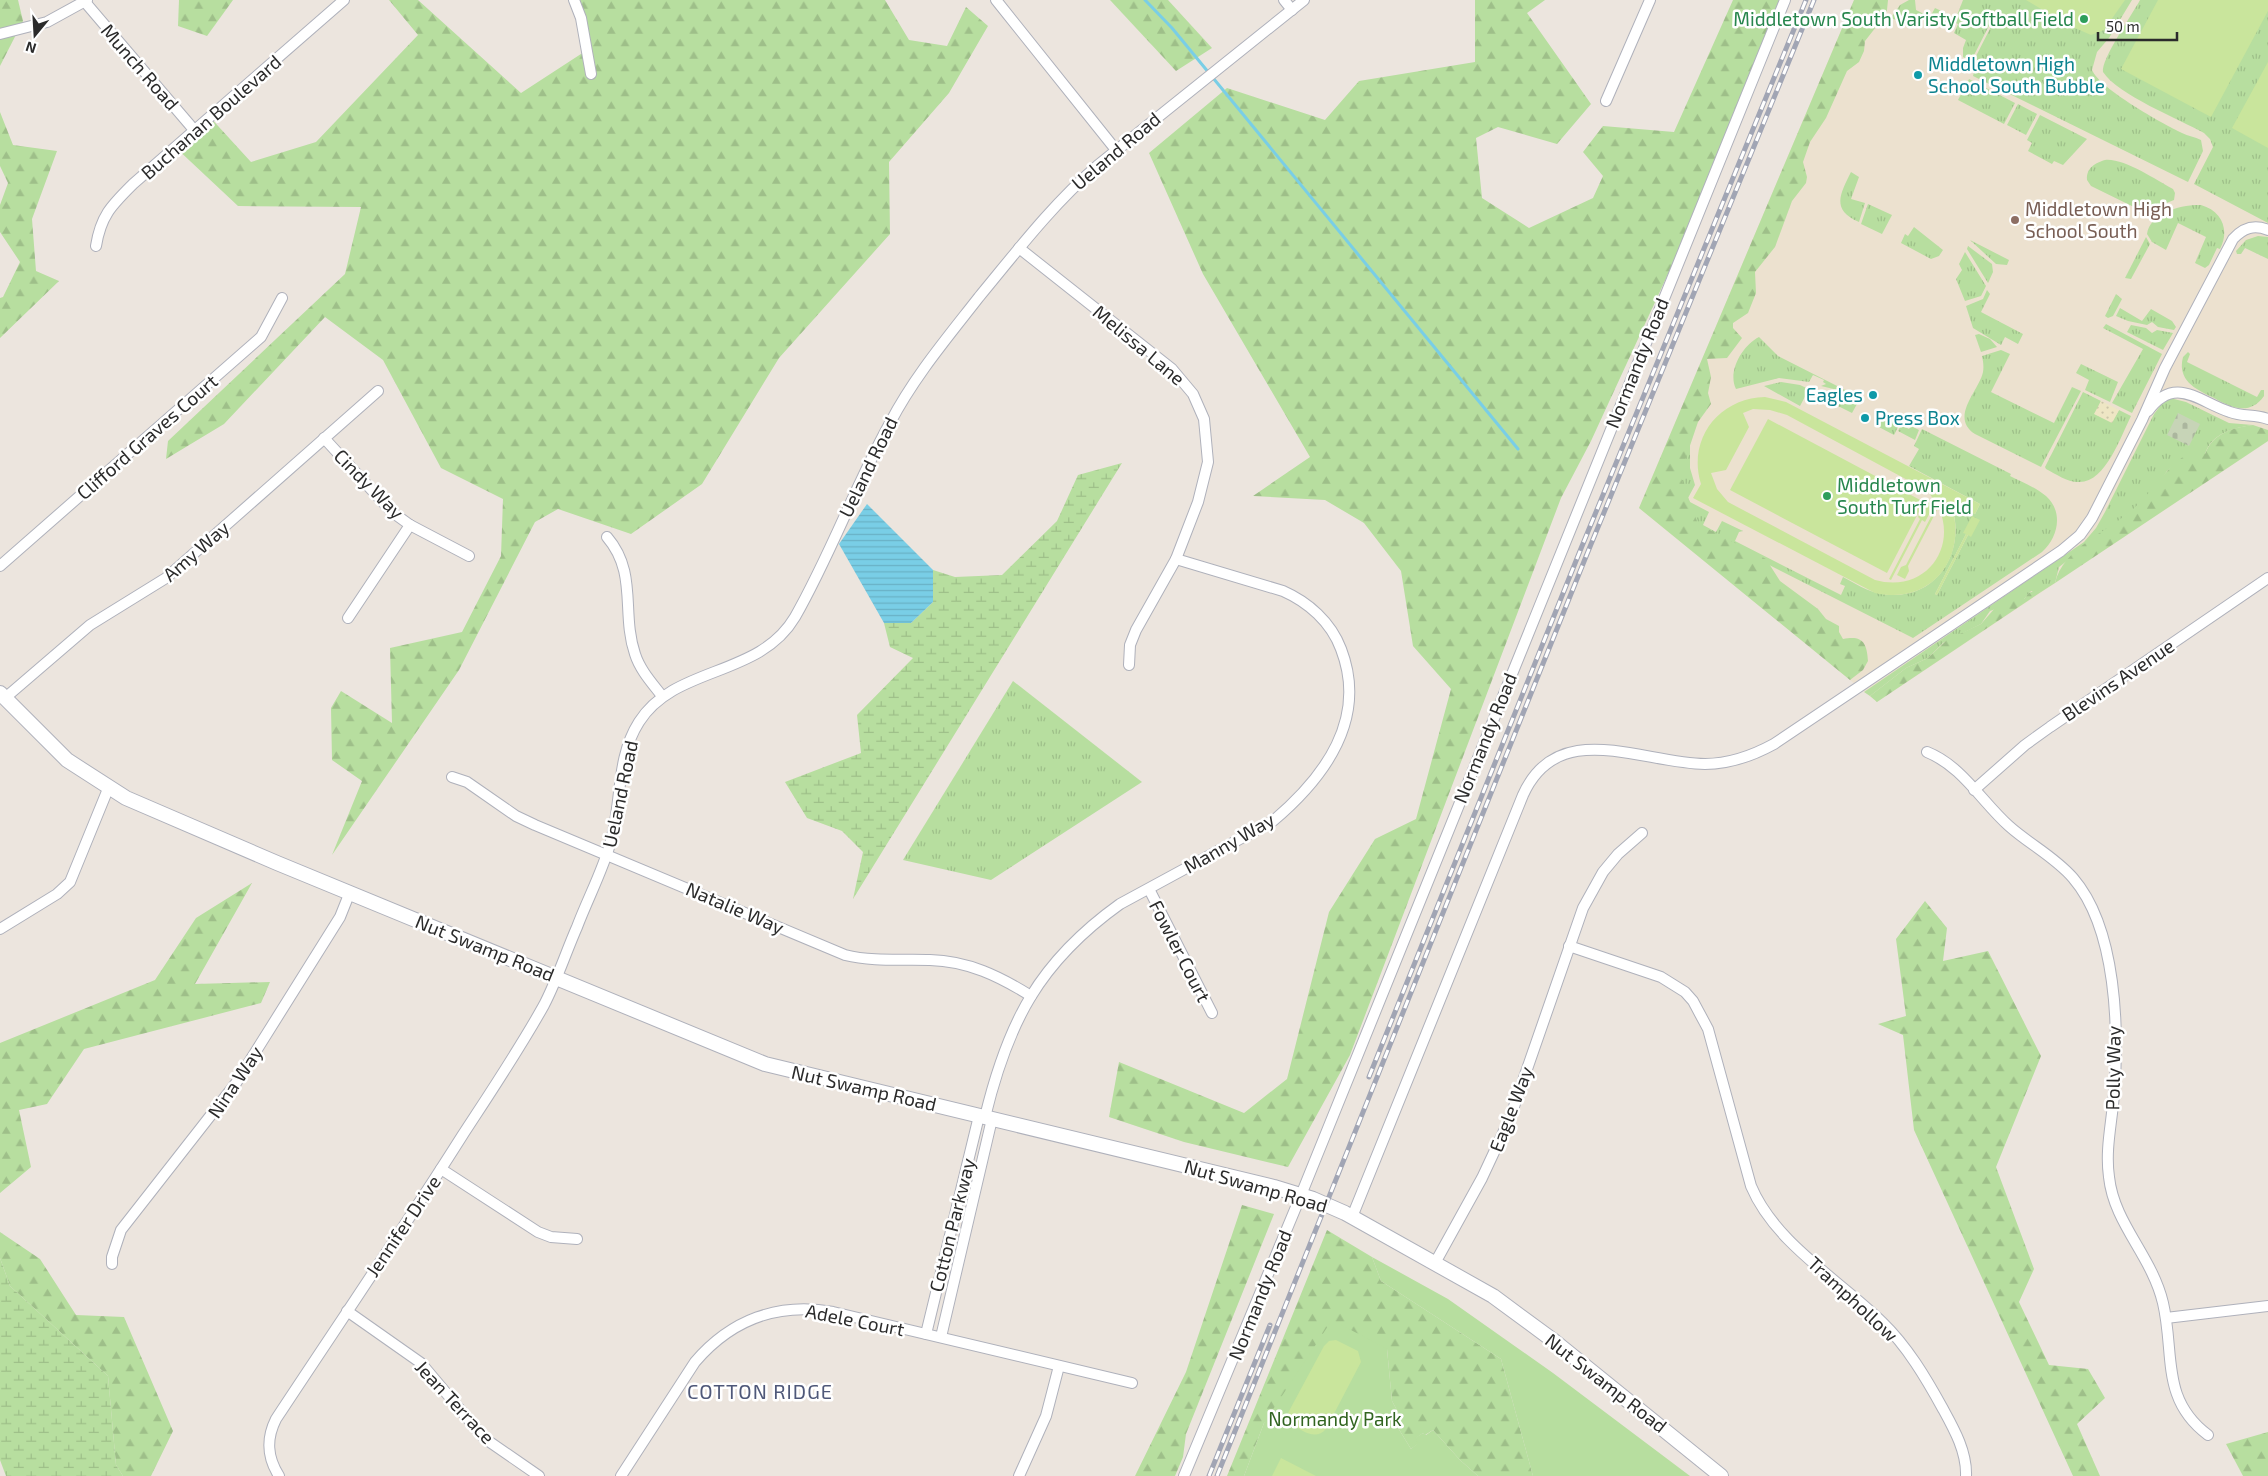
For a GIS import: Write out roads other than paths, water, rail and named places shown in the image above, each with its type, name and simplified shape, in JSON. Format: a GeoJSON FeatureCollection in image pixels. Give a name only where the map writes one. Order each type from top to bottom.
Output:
{"type":"FeatureCollection","features":[{"type":"Feature","properties":{"kind":"main road","name":"Nut Swamp Road"},"geometry":{"type":"LineString","coordinates":[[2,696],[57,751],[108,788],[154,811],[765,1064],[1301,1195],[1352,1217],[1435,1263],[1516,1312],[1721,1476]]}},
{"type":"Feature","properties":{"kind":"street","name":"Buchanan Boulevard"},"geometry":{"type":"LineString","coordinates":[[96,246],[102,221],[114,204],[344,0]]}},
{"type":"Feature","properties":{"kind":"street"},"geometry":{"type":"LineString","coordinates":[[574,0],[581,18],[591,74]]}},
{"type":"Feature","properties":{"kind":"street"},"geometry":{"type":"LineString","coordinates":[[996,0],[1116,150]]}},
{"type":"Feature","properties":{"kind":"street"},"geometry":{"type":"LineString","coordinates":[[1284,0],[1292,10]]}},
{"type":"Feature","properties":{"kind":"street","name":"Ueland Road"},"geometry":{"type":"LineString","coordinates":[[556,977],[607,854],[614,828],[626,749],[641,718],[662,696],[752,657],[771,645],[784,632],[806,596],[867,466],[902,401],[931,358],[1018,248],[1065,194],[1116,150],[1304,0]]}},
{"type":"Feature","properties":{"kind":"street"},"geometry":{"type":"LineString","coordinates":[[1606,101],[1650,0]]}},
{"type":"Feature","properties":{"kind":"street","name":"Normandy Road"},"geometry":{"type":"LineString","coordinates":[[1184,1476],[1301,1195],[1785,0]]}},
{"type":"Feature","properties":{"kind":"street","name":"Munch Road"},"geometry":{"type":"LineString","coordinates":[[86,1],[195,131]]}},
{"type":"Feature","properties":{"kind":"street"},"geometry":{"type":"LineString","coordinates":[[0,34],[47,22],[86,1]]}},
{"type":"Feature","properties":{"kind":"street"},"geometry":{"type":"LineString","coordinates":[[1352,1217],[1523,795],[1539,768],[1557,756],[1584,749],[1705,764],[1738,760],[1774,744],[2077,538],[2095,513],[2142,420],[2158,382],[2233,239],[2242,230],[2251,227],[2268,230]]}},
{"type":"Feature","properties":{"kind":"street","name":"Melissa Lane"},"geometry":{"type":"LineString","coordinates":[[1018,248],[1172,369],[1187,385],[1202,412],[1207,432],[1208,462],[1198,502],[1176,559],[1136,630],[1130,645],[1129,665]]}},
{"type":"Feature","properties":{"kind":"street","name":"Clifford Graves Court"},"geometry":{"type":"LineString","coordinates":[[0,566],[261,337],[282,298]]}},
{"type":"Feature","properties":{"kind":"street","name":"Amy Way"},"geometry":{"type":"LineString","coordinates":[[2,696],[90,625],[166,578],[378,392]]}},
{"type":"Feature","properties":{"kind":"street"},"geometry":{"type":"LineString","coordinates":[[2142,420],[2160,398],[2175,392],[2199,397],[2231,413],[2256,415],[2268,419]]}},
{"type":"Feature","properties":{"kind":"street","name":"Cindy Way"},"geometry":{"type":"LineString","coordinates":[[324,438],[384,505],[410,525],[470,556]]}},
{"type":"Feature","properties":{"kind":"street"},"geometry":{"type":"LineString","coordinates":[[348,618],[410,525]]}},
{"type":"Feature","properties":{"kind":"street"},"geometry":{"type":"LineString","coordinates":[[607,537],[620,553],[625,569],[630,632],[635,654],[643,671],[662,696]]}},
{"type":"Feature","properties":{"kind":"street","name":"Manny Way"},"geometry":{"type":"LineString","coordinates":[[985,1117],[1006,1046],[1031,996],[1064,952],[1120,904],[1260,830],[1294,803],[1317,777],[1337,744],[1346,722],[1350,696],[1348,671],[1339,644],[1326,624],[1307,604],[1283,591],[1176,559]]}},
{"type":"Feature","properties":{"kind":"street","name":"Blevins Avenue"},"geometry":{"type":"LineString","coordinates":[[1974,790],[2025,745],[2268,578]]}},
{"type":"Feature","properties":{"kind":"street","name":"Polly Way"},"geometry":{"type":"LineString","coordinates":[[1927,752],[1948,763],[2009,826],[2073,877],[2092,904],[2102,927],[2108,959],[2115,1035],[2115,1081],[2108,1150],[2109,1178],[2120,1216],[2154,1275],[2166,1318],[2172,1371],[2179,1402],[2194,1425],[2208,1435]]}},
{"type":"Feature","properties":{"kind":"street","name":"Natalie Way"},"geometry":{"type":"LineString","coordinates":[[452,777],[479,789],[516,816],[845,955],[869,959],[931,960],[962,963],[992,974],[1031,996]]}},
{"type":"Feature","properties":{"kind":"street"},"geometry":{"type":"LineString","coordinates":[[0,929],[58,894],[70,882],[108,788]]}},
{"type":"Feature","properties":{"kind":"street","name":"Eagle Way"},"geometry":{"type":"LineString","coordinates":[[1435,1263],[1482,1178],[1510,1118],[1583,908],[1597,881],[1618,854],[1642,833]]}},
{"type":"Feature","properties":{"kind":"street","name":"Fowler Court"},"geometry":{"type":"LineString","coordinates":[[1149,889],[1212,1013]]}},
{"type":"Feature","properties":{"kind":"street","name":"Nina Way"},"geometry":{"type":"LineString","coordinates":[[112,1264],[112,1257],[122,1230],[236,1083],[340,917],[350,892]]}},
{"type":"Feature","properties":{"kind":"street","name":"Tramphollow"},"geometry":{"type":"LineString","coordinates":[[1570,946],[1661,977],[1685,992],[1693,1000],[1708,1029],[1751,1186],[1763,1209],[1783,1234],[1884,1324],[1908,1354],[1929,1383],[1952,1424],[1964,1454],[1966,1476]]}},
{"type":"Feature","properties":{"kind":"street","name":"Jennifer Drive"},"geometry":{"type":"LineString","coordinates":[[279,1476],[268,1448],[271,1428],[346,1311],[441,1169],[544,1004],[556,977]]}},
{"type":"Feature","properties":{"kind":"street","name":"Cotton Parkway"},"geometry":{"type":"LineString","coordinates":[[926,1334],[951,1229],[985,1117]]}},
{"type":"Feature","properties":{"kind":"street","name":"Cotton Parkway"},"geometry":{"type":"LineString","coordinates":[[941,1338],[965,1232],[985,1117]]}},
{"type":"Feature","properties":{"kind":"street"},"geometry":{"type":"LineString","coordinates":[[441,1169],[538,1232],[551,1237],[577,1239]]}},
{"type":"Feature","properties":{"kind":"street"},"geometry":{"type":"LineString","coordinates":[[951,1229],[965,1232]]}},
{"type":"Feature","properties":{"kind":"street"},"geometry":{"type":"LineString","coordinates":[[2166,1318],[2268,1306]]}},
{"type":"Feature","properties":{"kind":"street","name":"Adele Court"},"geometry":{"type":"LineString","coordinates":[[621,1476],[695,1362],[717,1339],[752,1318],[786,1309],[820,1310],[1132,1383]]}},
{"type":"Feature","properties":{"kind":"street","name":"Jean Terrace"},"geometry":{"type":"LineString","coordinates":[[346,1311],[421,1363],[484,1438],[539,1476]]}},
{"type":"Feature","properties":{"kind":"street"},"geometry":{"type":"LineString","coordinates":[[1019,1476],[1046,1416],[1059,1366]]}},
{"type":"Feature","properties":{"kind":"water"},"geometry":{"type":"Polygon","coordinates":[[[867,504],[933,570],[933,602],[911,623],[884,623],[839,544],[867,504]]]}},
{"type":"Feature","properties":{"kind":"waterway"},"geometry":{"type":"LineString","coordinates":[[1145,0],[1172,28],[1518,449]]}},
{"type":"Feature","properties":{"kind":"railway"},"geometry":{"type":"LineString","coordinates":[[1369,1077],[1580,551],[1806,0]]}},
{"type":"Feature","properties":{"kind":"railway"},"geometry":{"type":"LineString","coordinates":[[1217,1476],[1587,554],[1814,0]]}},
{"type":"Feature","properties":{"kind":"railway"},"geometry":{"type":"LineString","coordinates":[[1209,1476],[1270,1325]]}},
{"type":"Feature","properties":{"kind":"place","name":"Middletown South Varisty Softball Field"},"geometry":{"type":"Point","coordinates":[2084,19]}},
{"type":"Feature","properties":{"kind":"place","name":"Middletown High School South Bubble"},"geometry":{"type":"Point","coordinates":[1918,75]}},
{"type":"Feature","properties":{"kind":"place","name":"Middletown High School South"},"geometry":{"type":"Point","coordinates":[2015,220]}},
{"type":"Feature","properties":{"kind":"place","name":"Eagles"},"geometry":{"type":"Point","coordinates":[1873,395]}},
{"type":"Feature","properties":{"kind":"place","name":"Press Box"},"geometry":{"type":"Point","coordinates":[1865,418]}},
{"type":"Feature","properties":{"kind":"place","name":"Middletown South Turf Field"},"geometry":{"type":"Point","coordinates":[1827,496]}},
{"type":"Feature","properties":{"kind":"district","name":"COTTON RIDGE"},"geometry":{"type":"Point","coordinates":[760,1392]}},
{"type":"Feature","properties":{"kind":"park label","name":"Normandy Park"},"geometry":{"type":"Point","coordinates":[1335,1419]}}]}
